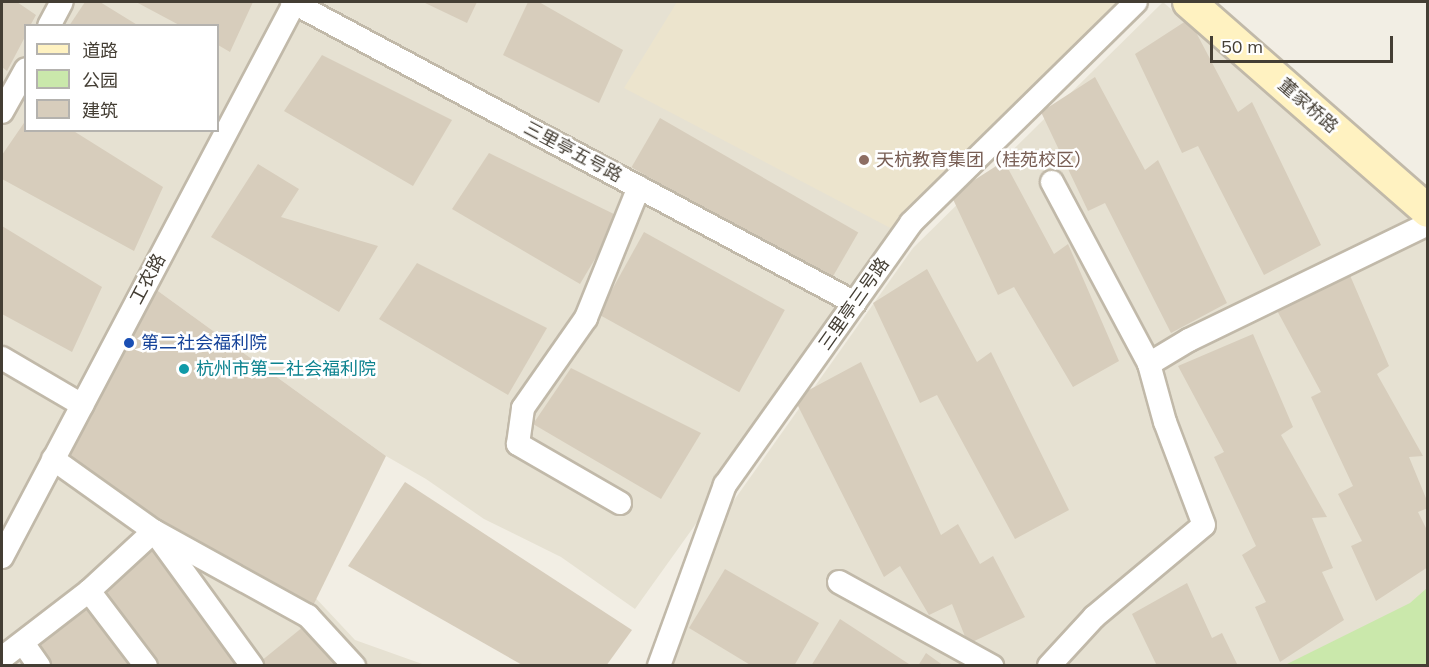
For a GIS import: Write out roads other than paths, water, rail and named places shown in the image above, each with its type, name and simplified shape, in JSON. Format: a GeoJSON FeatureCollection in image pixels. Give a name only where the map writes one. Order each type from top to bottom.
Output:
{"type":"FeatureCollection","features":[{"type":"Feature","properties":{"kind":"street"},"geometry":{"type":"LineString","coordinates":[[50,24],[62,2]]}},
{"type":"Feature","properties":{"kind":"street","name":"三里亭五号路"},"geometry":{"type":"LineString","coordinates":[[294,2],[855,303]]}},
{"type":"Feature","properties":{"kind":"street","name":"工农路"},"geometry":{"type":"LineString","coordinates":[[2,557],[294,2]]}},
{"type":"Feature","properties":{"kind":"street","name":"三里亭三号路"},"geometry":{"type":"LineString","coordinates":[[659,666],[725,485],[911,223],[1136,2]]}},
{"type":"Feature","properties":{"kind":"street","name":"董家桥路"},"geometry":{"type":"LineString","coordinates":[[1190,2],[1428,211]]}},
{"type":"Feature","properties":{"kind":"street"},"geometry":{"type":"LineString","coordinates":[[2,112],[24,73]]}},
{"type":"Feature","properties":{"kind":"street"},"geometry":{"type":"LineString","coordinates":[[1049,666],[1094,617],[1204,525],[1165,422],[1149,364],[1052,182]]}},
{"type":"Feature","properties":{"kind":"street"},"geometry":{"type":"LineString","coordinates":[[620,503],[518,444],[522,408],[586,318],[639,187]]}},
{"type":"Feature","properties":{"kind":"street"},"geometry":{"type":"LineString","coordinates":[[1149,364],[1189,340],[1428,224]]}},
{"type":"Feature","properties":{"kind":"street"},"geometry":{"type":"LineString","coordinates":[[2,358],[82,405]]}},
{"type":"Feature","properties":{"kind":"street"},"geometry":{"type":"LineString","coordinates":[[53,459],[154,531],[308,616],[354,666]]}},
{"type":"Feature","properties":{"kind":"street"},"geometry":{"type":"LineString","coordinates":[[2,658],[89,591],[154,531]]}},
{"type":"Feature","properties":{"kind":"street"},"geometry":{"type":"LineString","coordinates":[[154,531],[252,666]]}},
{"type":"Feature","properties":{"kind":"street"},"geometry":{"type":"LineString","coordinates":[[839,582],[992,666]]}},
{"type":"Feature","properties":{"kind":"street"},"geometry":{"type":"LineString","coordinates":[[89,591],[146,666]]}},
{"type":"Feature","properties":{"kind":"street"},"geometry":{"type":"LineString","coordinates":[[23,643],[39,666]]}},
{"type":"Feature","properties":{"kind":"place","name":"天杭教育集团（桂苑校区）"},"geometry":{"type":"Point","coordinates":[864,160]}},
{"type":"Feature","properties":{"kind":"place","name":"第二社会福利院"},"geometry":{"type":"Point","coordinates":[129,343]}},
{"type":"Feature","properties":{"kind":"place","name":"杭州市第二社会福利院"},"geometry":{"type":"Point","coordinates":[184,369]}}]}
